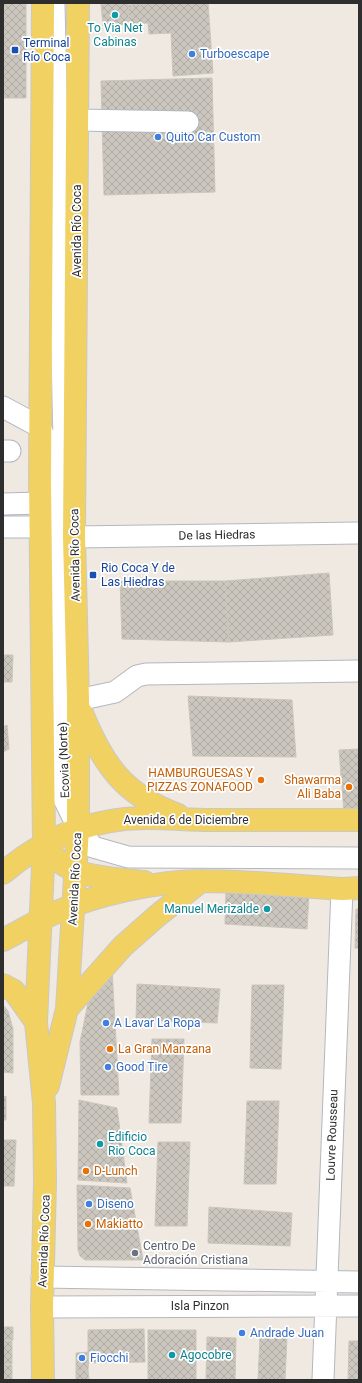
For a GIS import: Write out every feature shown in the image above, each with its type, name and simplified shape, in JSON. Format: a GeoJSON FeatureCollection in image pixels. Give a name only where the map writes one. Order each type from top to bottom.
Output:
{"type":"FeatureCollection","features":[{"type":"Feature","properties":{"kind":"main road","name":"Avenida Río Coca"},"geometry":{"type":"LineString","coordinates":[[42,1380],[42,1277],[46,1182],[44,1103],[36,1022],[42,920],[44,844],[40,527],[43,3]]}},
{"type":"Feature","properties":{"kind":"main road","name":"Avenida Río Coca"},"geometry":{"type":"LineString","coordinates":[[44,1103],[67,1009],[78,828],[78,702],[74,537],[78,3]]}},
{"type":"Feature","properties":{"kind":"main road"},"geometry":{"type":"LineString","coordinates":[[78,702],[92,738],[112,772],[138,795],[163,809],[192,820]]}},
{"type":"Feature","properties":{"kind":"main road","name":"Avenida 6 de Diciembre"},"geometry":{"type":"LineString","coordinates":[[3,873],[44,844],[78,828],[112,820],[149,818],[192,820],[359,820]]}},
{"type":"Feature","properties":{"kind":"main road"},"geometry":{"type":"LineString","coordinates":[[44,844],[55,860],[76,872],[157,884]]}},
{"type":"Feature","properties":{"kind":"main road"},"geometry":{"type":"LineString","coordinates":[[3,940],[74,906],[110,895],[157,884],[201,881],[350,889]]}},
{"type":"Feature","properties":{"kind":"main road"},"geometry":{"type":"LineString","coordinates":[[67,1009],[123,946],[157,916],[201,881]]}},
{"type":"Feature","properties":{"kind":"main road"},"geometry":{"type":"LineString","coordinates":[[3,985],[14,991],[36,1022]]}},
{"type":"Feature","properties":{"kind":"street"},"geometry":{"type":"LineString","coordinates":[[54,3],[64,439],[58,470]]}},
{"type":"Feature","properties":{"kind":"street"},"geometry":{"type":"LineString","coordinates":[[78,120],[188,122]]}},
{"type":"Feature","properties":{"kind":"street"},"geometry":{"type":"LineString","coordinates":[[3,407],[40,427],[58,470]]}},
{"type":"Feature","properties":{"kind":"street","name":"Ecovia (Norte)"},"geometry":{"type":"LineString","coordinates":[[58,470],[64,799],[78,828],[94,847],[128,857],[359,858]]}},
{"type":"Feature","properties":{"kind":"street"},"geometry":{"type":"LineString","coordinates":[[3,504],[40,503]]}},
{"type":"Feature","properties":{"kind":"street"},"geometry":{"type":"LineString","coordinates":[[3,527],[40,527]]}},
{"type":"Feature","properties":{"kind":"street","name":"De las Hiedras"},"geometry":{"type":"LineString","coordinates":[[74,537],[359,533]]}},
{"type":"Feature","properties":{"kind":"street"},"geometry":{"type":"LineString","coordinates":[[78,702],[114,692],[137,676],[146,674],[359,671]]}},
{"type":"Feature","properties":{"kind":"street","name":"Louvre Rousseau"},"geometry":{"type":"LineString","coordinates":[[323,1380],[326,1281],[350,889]]}},
{"type":"Feature","properties":{"kind":"street"},"geometry":{"type":"LineString","coordinates":[[42,1277],[359,1282]]}},
{"type":"Feature","properties":{"kind":"street","name":"Isla Pinzon"},"geometry":{"type":"LineString","coordinates":[[42,1307],[359,1306]]}},
{"type":"Feature","properties":{"kind":"building","name":"Terminal Río Coca"},"geometry":{"type":"Polygon","coordinates":[[[4,3],[26,3],[26,98],[4,98],[4,3]]]}},
{"type":"Feature","properties":{"kind":"building","name":"To Via Net Cabinas"},"geometry":{"type":"Polygon","coordinates":[[[101,3],[128,3],[129,24],[103,26],[101,3]]]}},
{"type":"Feature","properties":{"kind":"building","name":"Turboescape"},"geometry":{"type":"Polygon","coordinates":[[[208,3],[213,73],[173,76],[171,33],[149,34],[148,23],[129,24],[128,5],[208,3]]]}},
{"type":"Feature","properties":{"kind":"building","name":"Quito Car Custom"},"geometry":{"type":"Polygon","coordinates":[[[212,78],[215,192],[104,195],[101,81],[212,78]]]}},
{"type":"Feature","properties":{"kind":"building"},"geometry":{"type":"Polygon","coordinates":[[[329,573],[333,635],[229,642],[225,581],[329,573]]]}},
{"type":"Feature","properties":{"kind":"building"},"geometry":{"type":"Polygon","coordinates":[[[120,581],[225,581],[229,642],[122,639],[120,581]]]}},
{"type":"Feature","properties":{"kind":"building"},"geometry":{"type":"Polygon","coordinates":[[[3,655],[13,655],[12,682],[3,682],[3,655]]]}},
{"type":"Feature","properties":{"kind":"building"},"geometry":{"type":"Polygon","coordinates":[[[188,696],[292,700],[296,757],[193,756],[188,696]]]}},
{"type":"Feature","properties":{"kind":"building"},"geometry":{"type":"Polygon","coordinates":[[[7,725],[9,749],[3,752],[3,727],[7,725]]]}},
{"type":"Feature","properties":{"kind":"building"},"geometry":{"type":"Polygon","coordinates":[[[359,749],[359,811],[344,812],[339,750],[359,749]]]}},
{"type":"Feature","properties":{"kind":"building","name":"Manuel Merizalde"},"geometry":{"type":"Polygon","coordinates":[[[226,890],[309,894],[307,929],[225,924],[226,890]]]}},
{"type":"Feature","properties":{"kind":"building"},"geometry":{"type":"Polygon","coordinates":[[[356,909],[359,909],[359,948],[355,948],[356,909]]]}},
{"type":"Feature","properties":{"kind":"building"},"geometry":{"type":"Polygon","coordinates":[[[112,969],[119,1095],[81,1095],[80,1042],[88,1003],[112,969]]]}},
{"type":"Feature","properties":{"kind":"building"},"geometry":{"type":"Polygon","coordinates":[[[137,984],[220,989],[217,1023],[136,1020],[137,984]]]}},
{"type":"Feature","properties":{"kind":"building"},"geometry":{"type":"Polygon","coordinates":[[[252,985],[284,985],[281,1069],[250,1068],[252,985]]]}},
{"type":"Feature","properties":{"kind":"building"},"geometry":{"type":"Polygon","coordinates":[[[3,1005],[8,1011],[13,1029],[13,1073],[3,1072],[3,1005]]]}},
{"type":"Feature","properties":{"kind":"building"},"geometry":{"type":"Polygon","coordinates":[[[152,1039],[184,1039],[181,1123],[149,1123],[152,1039]]]}},
{"type":"Feature","properties":{"kind":"building"},"geometry":{"type":"Polygon","coordinates":[[[6,1096],[6,1120],[3,1120],[3,1097],[6,1096]]]}},
{"type":"Feature","properties":{"kind":"building","name":"Edificio Rio Coca"},"geometry":{"type":"Polygon","coordinates":[[[79,1100],[117,1108],[127,1183],[78,1180],[79,1100]]]}},
{"type":"Feature","properties":{"kind":"building"},"geometry":{"type":"Polygon","coordinates":[[[247,1101],[279,1101],[276,1184],[244,1184],[247,1101]]]}},
{"type":"Feature","properties":{"kind":"building"},"geometry":{"type":"Polygon","coordinates":[[[3,1140],[16,1140],[14,1186],[3,1186],[3,1140]]]}},
{"type":"Feature","properties":{"kind":"building"},"geometry":{"type":"Polygon","coordinates":[[[158,1142],[190,1142],[187,1226],[155,1226],[158,1142]]]}},
{"type":"Feature","properties":{"kind":"building"},"geometry":{"type":"Polygon","coordinates":[[[77,1185],[130,1188],[143,1260],[85,1260],[80,1256],[78,1250],[77,1185]]]}},
{"type":"Feature","properties":{"kind":"building"},"geometry":{"type":"Polygon","coordinates":[[[209,1207],[292,1213],[290,1246],[208,1243],[209,1207]]]}},
{"type":"Feature","properties":{"kind":"building"},"geometry":{"type":"Polygon","coordinates":[[[3,1327],[13,1327],[13,1340],[3,1340],[3,1327]]]}},
{"type":"Feature","properties":{"kind":"building"},"geometry":{"type":"Polygon","coordinates":[[[144,1329],[145,1362],[88,1363],[88,1330],[144,1329]]]}},
{"type":"Feature","properties":{"kind":"building","name":"Agocobre"},"geometry":{"type":"Polygon","coordinates":[[[148,1330],[196,1330],[196,1380],[148,1380],[148,1330]]]}},
{"type":"Feature","properties":{"kind":"building"},"geometry":{"type":"Polygon","coordinates":[[[260,1336],[287,1337],[285,1380],[258,1380],[260,1336]]]}},
{"type":"Feature","properties":{"kind":"building"},"geometry":{"type":"Polygon","coordinates":[[[207,1337],[236,1338],[235,1380],[206,1380],[207,1337]]]}},
{"type":"Feature","properties":{"kind":"building"},"geometry":{"type":"Polygon","coordinates":[[[3,1341],[12,1341],[12,1364],[3,1364],[3,1341]]]}},
{"type":"Feature","properties":{"kind":"building"},"geometry":{"type":"Polygon","coordinates":[[[349,1341],[359,1341],[359,1380],[348,1380],[349,1341]]]}},
{"type":"Feature","properties":{"kind":"building","name":"Fiocchi"},"geometry":{"type":"Polygon","coordinates":[[[89,1352],[88,1370],[76,1371],[76,1353],[89,1352]]]}},
{"type":"Feature","properties":{"kind":"building"},"geometry":{"type":"Polygon","coordinates":[[[3,1365],[12,1365],[12,1380],[3,1380],[3,1365]]]}},
{"type":"Feature","properties":{"kind":"building"},"geometry":{"type":"Polygon","coordinates":[[[88,1370],[89,1380],[76,1380],[76,1371],[88,1370]]]}},
{"type":"Feature","properties":{"kind":"place","name":"To Via Net Cabinas"},"geometry":{"type":"Point","coordinates":[115,15]}},
{"type":"Feature","properties":{"kind":"place","name":"Terminal Río Coca"},"geometry":{"type":"Point","coordinates":[15,50]}},
{"type":"Feature","properties":{"kind":"place","name":"Turboescape"},"geometry":{"type":"Point","coordinates":[192,54]}},
{"type":"Feature","properties":{"kind":"place","name":"Quito Car Custom"},"geometry":{"type":"Point","coordinates":[158,137]}},
{"type":"Feature","properties":{"kind":"place","name":"Rio Coca Y de Las Hiedras"},"geometry":{"type":"Point","coordinates":[93,575]}},
{"type":"Feature","properties":{"kind":"place","name":"HAMBURGUESAS Y PIZZAS ZONAFOOD"},"geometry":{"type":"Point","coordinates":[261,780]}},
{"type":"Feature","properties":{"kind":"place","name":"Shawarma Ali Baba"},"geometry":{"type":"Point","coordinates":[349,787]}},
{"type":"Feature","properties":{"kind":"place","name":"Manuel Merizalde"},"geometry":{"type":"Point","coordinates":[267,909]}},
{"type":"Feature","properties":{"kind":"place","name":"A Lavar La Ropa"},"geometry":{"type":"Point","coordinates":[106,1023]}},
{"type":"Feature","properties":{"kind":"place","name":"La Gran Manzana"},"geometry":{"type":"Point","coordinates":[110,1049]}},
{"type":"Feature","properties":{"kind":"place","name":"Good Tire"},"geometry":{"type":"Point","coordinates":[108,1067]}},
{"type":"Feature","properties":{"kind":"place","name":"Edificio Rio Coca"},"geometry":{"type":"Point","coordinates":[100,1144]}},
{"type":"Feature","properties":{"kind":"place","name":"D-Lunch"},"geometry":{"type":"Point","coordinates":[86,1171]}},
{"type":"Feature","properties":{"kind":"place","name":"Diseno"},"geometry":{"type":"Point","coordinates":[89,1204]}},
{"type":"Feature","properties":{"kind":"place","name":"Makiatto"},"geometry":{"type":"Point","coordinates":[88,1224]}},
{"type":"Feature","properties":{"kind":"place","name":"Centro De Adoración Cristiana"},"geometry":{"type":"Point","coordinates":[135,1253]}},
{"type":"Feature","properties":{"kind":"place","name":"Andrade Juan"},"geometry":{"type":"Point","coordinates":[242,1333]}},
{"type":"Feature","properties":{"kind":"place","name":"Agocobre"},"geometry":{"type":"Point","coordinates":[172,1355]}},
{"type":"Feature","properties":{"kind":"place","name":"Fiocchi"},"geometry":{"type":"Point","coordinates":[82,1358]}}]}
